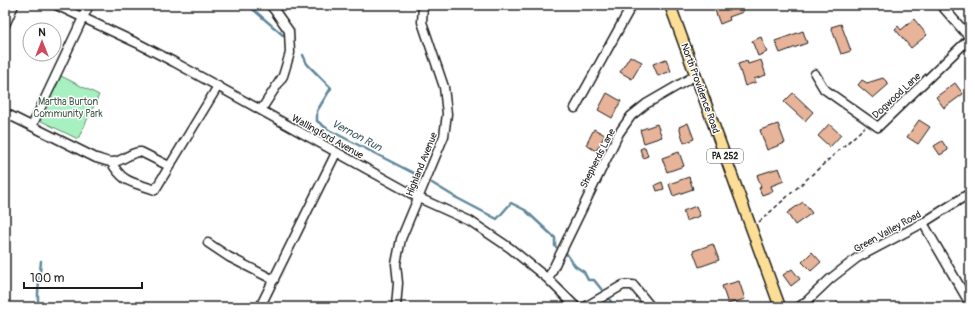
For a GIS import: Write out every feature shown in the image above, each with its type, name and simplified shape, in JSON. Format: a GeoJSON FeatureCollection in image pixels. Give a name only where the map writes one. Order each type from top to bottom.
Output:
{"type":"FeatureCollection","features":[{"type":"Feature","properties":{"kind":"main road","name":"North Providence Road"},"geometry":{"type":"LineString","coordinates":[[670,5],[780,307]]}},
{"type":"Feature","properties":{"kind":"street"},"geometry":{"type":"LineString","coordinates":[[5,25],[14,5]]}},
{"type":"Feature","properties":{"kind":"street","name":"Wallingford Avenue"},"geometry":{"type":"LineString","coordinates":[[56,5],[139,44],[218,86],[419,198],[470,221],[510,248],[548,279],[576,307]]}},
{"type":"Feature","properties":{"kind":"street"},"geometry":{"type":"LineString","coordinates":[[32,126],[89,5]]}},
{"type":"Feature","properties":{"kind":"street"},"geometry":{"type":"LineString","coordinates":[[261,110],[283,76],[290,53],[289,31],[270,5]]}},
{"type":"Feature","properties":{"kind":"street","name":"Highland Avenue"},"geometry":{"type":"LineString","coordinates":[[396,307],[398,284],[396,264],[401,239],[444,136],[447,114],[444,87],[422,22],[423,5]]}},
{"type":"Feature","properties":{"kind":"street"},"geometry":{"type":"LineString","coordinates":[[575,108],[632,5]]}},
{"type":"Feature","properties":{"kind":"street"},"geometry":{"type":"LineString","coordinates":[[941,5],[970,38]]}},
{"type":"Feature","properties":{"kind":"street","name":"Dogwood Lane"},"geometry":{"type":"LineString","coordinates":[[815,74],[824,88],[878,127],[970,38]]}},
{"type":"Feature","properties":{"kind":"street","name":"Shepherds Lane"},"geometry":{"type":"LineString","coordinates":[[548,279],[619,133],[631,116],[646,104],[696,75]]}},
{"type":"Feature","properties":{"kind":"street"},"geometry":{"type":"LineString","coordinates":[[111,162],[122,178],[132,183],[155,190],[218,86]]}},
{"type":"Feature","properties":{"kind":"street"},"geometry":{"type":"LineString","coordinates":[[5,113],[96,158],[111,162],[117,161],[136,152],[141,152],[169,166]]}},
{"type":"Feature","properties":{"kind":"street"},"geometry":{"type":"LineString","coordinates":[[260,307],[336,152]]}},
{"type":"Feature","properties":{"kind":"street","name":"Green Valley Road"},"geometry":{"type":"LineString","coordinates":[[799,307],[830,279],[857,258],[923,223],[970,193]]}},
{"type":"Feature","properties":{"kind":"street"},"geometry":{"type":"LineString","coordinates":[[923,223],[970,304]]}},
{"type":"Feature","properties":{"kind":"street"},"geometry":{"type":"LineString","coordinates":[[208,244],[229,257],[274,280]]}},
{"type":"Feature","properties":{"kind":"street"},"geometry":{"type":"LineString","coordinates":[[585,307],[623,284],[633,284],[652,307]]}},
{"type":"Feature","properties":{"kind":"path"},"geometry":{"type":"LineString","coordinates":[[752,229],[860,133],[870,122]]}},
{"type":"Feature","properties":{"kind":"green space","name":"Martha Burton Community Park"},"geometry":{"type":"Polygon","coordinates":[[[59,75],[99,95],[78,139],[37,119],[59,75]]]}},
{"type":"Feature","properties":{"kind":"building"},"geometry":{"type":"Polygon","coordinates":[[[713,5],[740,5],[743,12],[729,17],[730,20],[720,24],[713,5]]]}},
{"type":"Feature","properties":{"kind":"building"},"geometry":{"type":"Polygon","coordinates":[[[914,19],[927,35],[911,48],[895,29],[898,26],[901,30],[914,19]]]}},
{"type":"Feature","properties":{"kind":"building"},"geometry":{"type":"Polygon","coordinates":[[[841,24],[851,51],[841,54],[831,27],[841,24]]]}},
{"type":"Feature","properties":{"kind":"building"},"geometry":{"type":"Polygon","coordinates":[[[803,31],[807,43],[780,53],[775,41],[803,31]]]}},
{"type":"Feature","properties":{"kind":"building"},"geometry":{"type":"Polygon","coordinates":[[[761,37],[767,52],[758,56],[752,41],[761,37]]]}},
{"type":"Feature","properties":{"kind":"building"},"geometry":{"type":"Polygon","coordinates":[[[630,56],[642,62],[632,79],[620,72],[630,56]]]}},
{"type":"Feature","properties":{"kind":"building"},"geometry":{"type":"Polygon","coordinates":[[[666,59],[671,71],[658,76],[653,64],[666,59]]]}},
{"type":"Feature","properties":{"kind":"building"},"geometry":{"type":"Polygon","coordinates":[[[761,60],[766,75],[754,79],[756,82],[745,86],[738,64],[747,61],[748,64],[761,60]]]}},
{"type":"Feature","properties":{"kind":"building"},"geometry":{"type":"Polygon","coordinates":[[[883,78],[889,84],[873,98],[858,85],[862,80],[867,83],[883,78]]]}},
{"type":"Feature","properties":{"kind":"building"},"geometry":{"type":"Polygon","coordinates":[[[955,83],[963,94],[944,108],[936,97],[955,83]]]}},
{"type":"Feature","properties":{"kind":"building"},"geometry":{"type":"Polygon","coordinates":[[[607,93],[621,101],[612,118],[598,110],[607,93]]]}},
{"type":"Feature","properties":{"kind":"building"},"geometry":{"type":"Polygon","coordinates":[[[793,93],[813,112],[805,121],[784,102],[793,93]]]}},
{"type":"Feature","properties":{"kind":"building"},"geometry":{"type":"Polygon","coordinates":[[[919,120],[930,127],[918,144],[907,137],[919,120]]]}},
{"type":"Feature","properties":{"kind":"building"},"geometry":{"type":"Polygon","coordinates":[[[688,123],[694,139],[684,143],[679,127],[688,123]]]}},
{"type":"Feature","properties":{"kind":"building"},"geometry":{"type":"Polygon","coordinates":[[[657,124],[662,137],[644,143],[640,130],[657,124]]]}},
{"type":"Feature","properties":{"kind":"building"},"geometry":{"type":"Polygon","coordinates":[[[778,124],[785,143],[767,150],[760,130],[778,124]]]}},
{"type":"Feature","properties":{"kind":"building"},"geometry":{"type":"Polygon","coordinates":[[[829,124],[841,135],[830,147],[818,136],[829,124]]]}},
{"type":"Feature","properties":{"kind":"building"},"geometry":{"type":"Polygon","coordinates":[[[594,129],[605,135],[596,151],[586,145],[594,129]]]}},
{"type":"Feature","properties":{"kind":"building"},"geometry":{"type":"Polygon","coordinates":[[[942,141],[948,150],[940,155],[934,146],[942,141]]]}},
{"type":"Feature","properties":{"kind":"building"},"geometry":{"type":"Polygon","coordinates":[[[645,147],[648,156],[643,158],[640,149],[645,147]]]}},
{"type":"Feature","properties":{"kind":"building"},"geometry":{"type":"Polygon","coordinates":[[[679,152],[684,166],[667,172],[662,158],[679,152]]]}},
{"type":"Feature","properties":{"kind":"building"},"geometry":{"type":"Polygon","coordinates":[[[779,168],[784,181],[771,186],[773,191],[762,195],[759,188],[761,187],[757,175],[779,168]]]}},
{"type":"Feature","properties":{"kind":"building"},"geometry":{"type":"Polygon","coordinates":[[[689,177],[693,189],[673,196],[669,184],[689,177]]]}},
{"type":"Feature","properties":{"kind":"building"},"geometry":{"type":"Polygon","coordinates":[[[662,182],[664,189],[657,191],[655,185],[662,182]]]}},
{"type":"Feature","properties":{"kind":"building"},"geometry":{"type":"Polygon","coordinates":[[[803,202],[812,213],[795,225],[787,213],[803,202]]]}},
{"type":"Feature","properties":{"kind":"building"},"geometry":{"type":"Polygon","coordinates":[[[696,206],[700,216],[686,221],[683,211],[696,206]]]}},
{"type":"Feature","properties":{"kind":"building"},"geometry":{"type":"Polygon","coordinates":[[[713,244],[719,260],[699,267],[693,251],[713,244]]]}},
{"type":"Feature","properties":{"kind":"building"},"geometry":{"type":"Polygon","coordinates":[[[812,252],[821,262],[811,271],[802,262],[812,252]]]}},
{"type":"Feature","properties":{"kind":"building"},"geometry":{"type":"Polygon","coordinates":[[[792,269],[800,279],[791,286],[783,275],[792,269]]]}},
{"type":"Feature","properties":{"kind":"building"},"geometry":{"type":"Polygon","coordinates":[[[739,281],[745,299],[728,304],[722,286],[739,281]]]}},
{"type":"Feature","properties":{"kind":"building"},"geometry":{"type":"Polygon","coordinates":[[[838,302],[843,307],[832,307],[838,302]]]}},
{"type":"Feature","properties":{"kind":"waterway","name":"Vernon Run"},"geometry":{"type":"LineString","coordinates":[[248,5],[284,36]]}},
{"type":"Feature","properties":{"kind":"waterway","name":"Vernon Run"},"geometry":{"type":"LineString","coordinates":[[303,55],[307,64],[331,88],[317,111],[317,121],[329,130],[421,177]]}},
{"type":"Feature","properties":{"kind":"waterway","name":"Vernon Run"},"geometry":{"type":"LineString","coordinates":[[432,183],[497,219],[511,203],[525,210],[555,238],[556,247]]}},
{"type":"Feature","properties":{"kind":"waterway","name":"Vernon Run"},"geometry":{"type":"LineString","coordinates":[[566,253],[575,266],[584,272],[588,280],[594,280],[602,290]]}},
{"type":"Feature","properties":{"kind":"waterway"},"geometry":{"type":"LineString","coordinates":[[38,307],[41,261]]}},
{"type":"Feature","properties":{"kind":"waterway","name":"Vernon Run"},"geometry":{"type":"LineString","coordinates":[[610,300],[613,307]]}}]}
